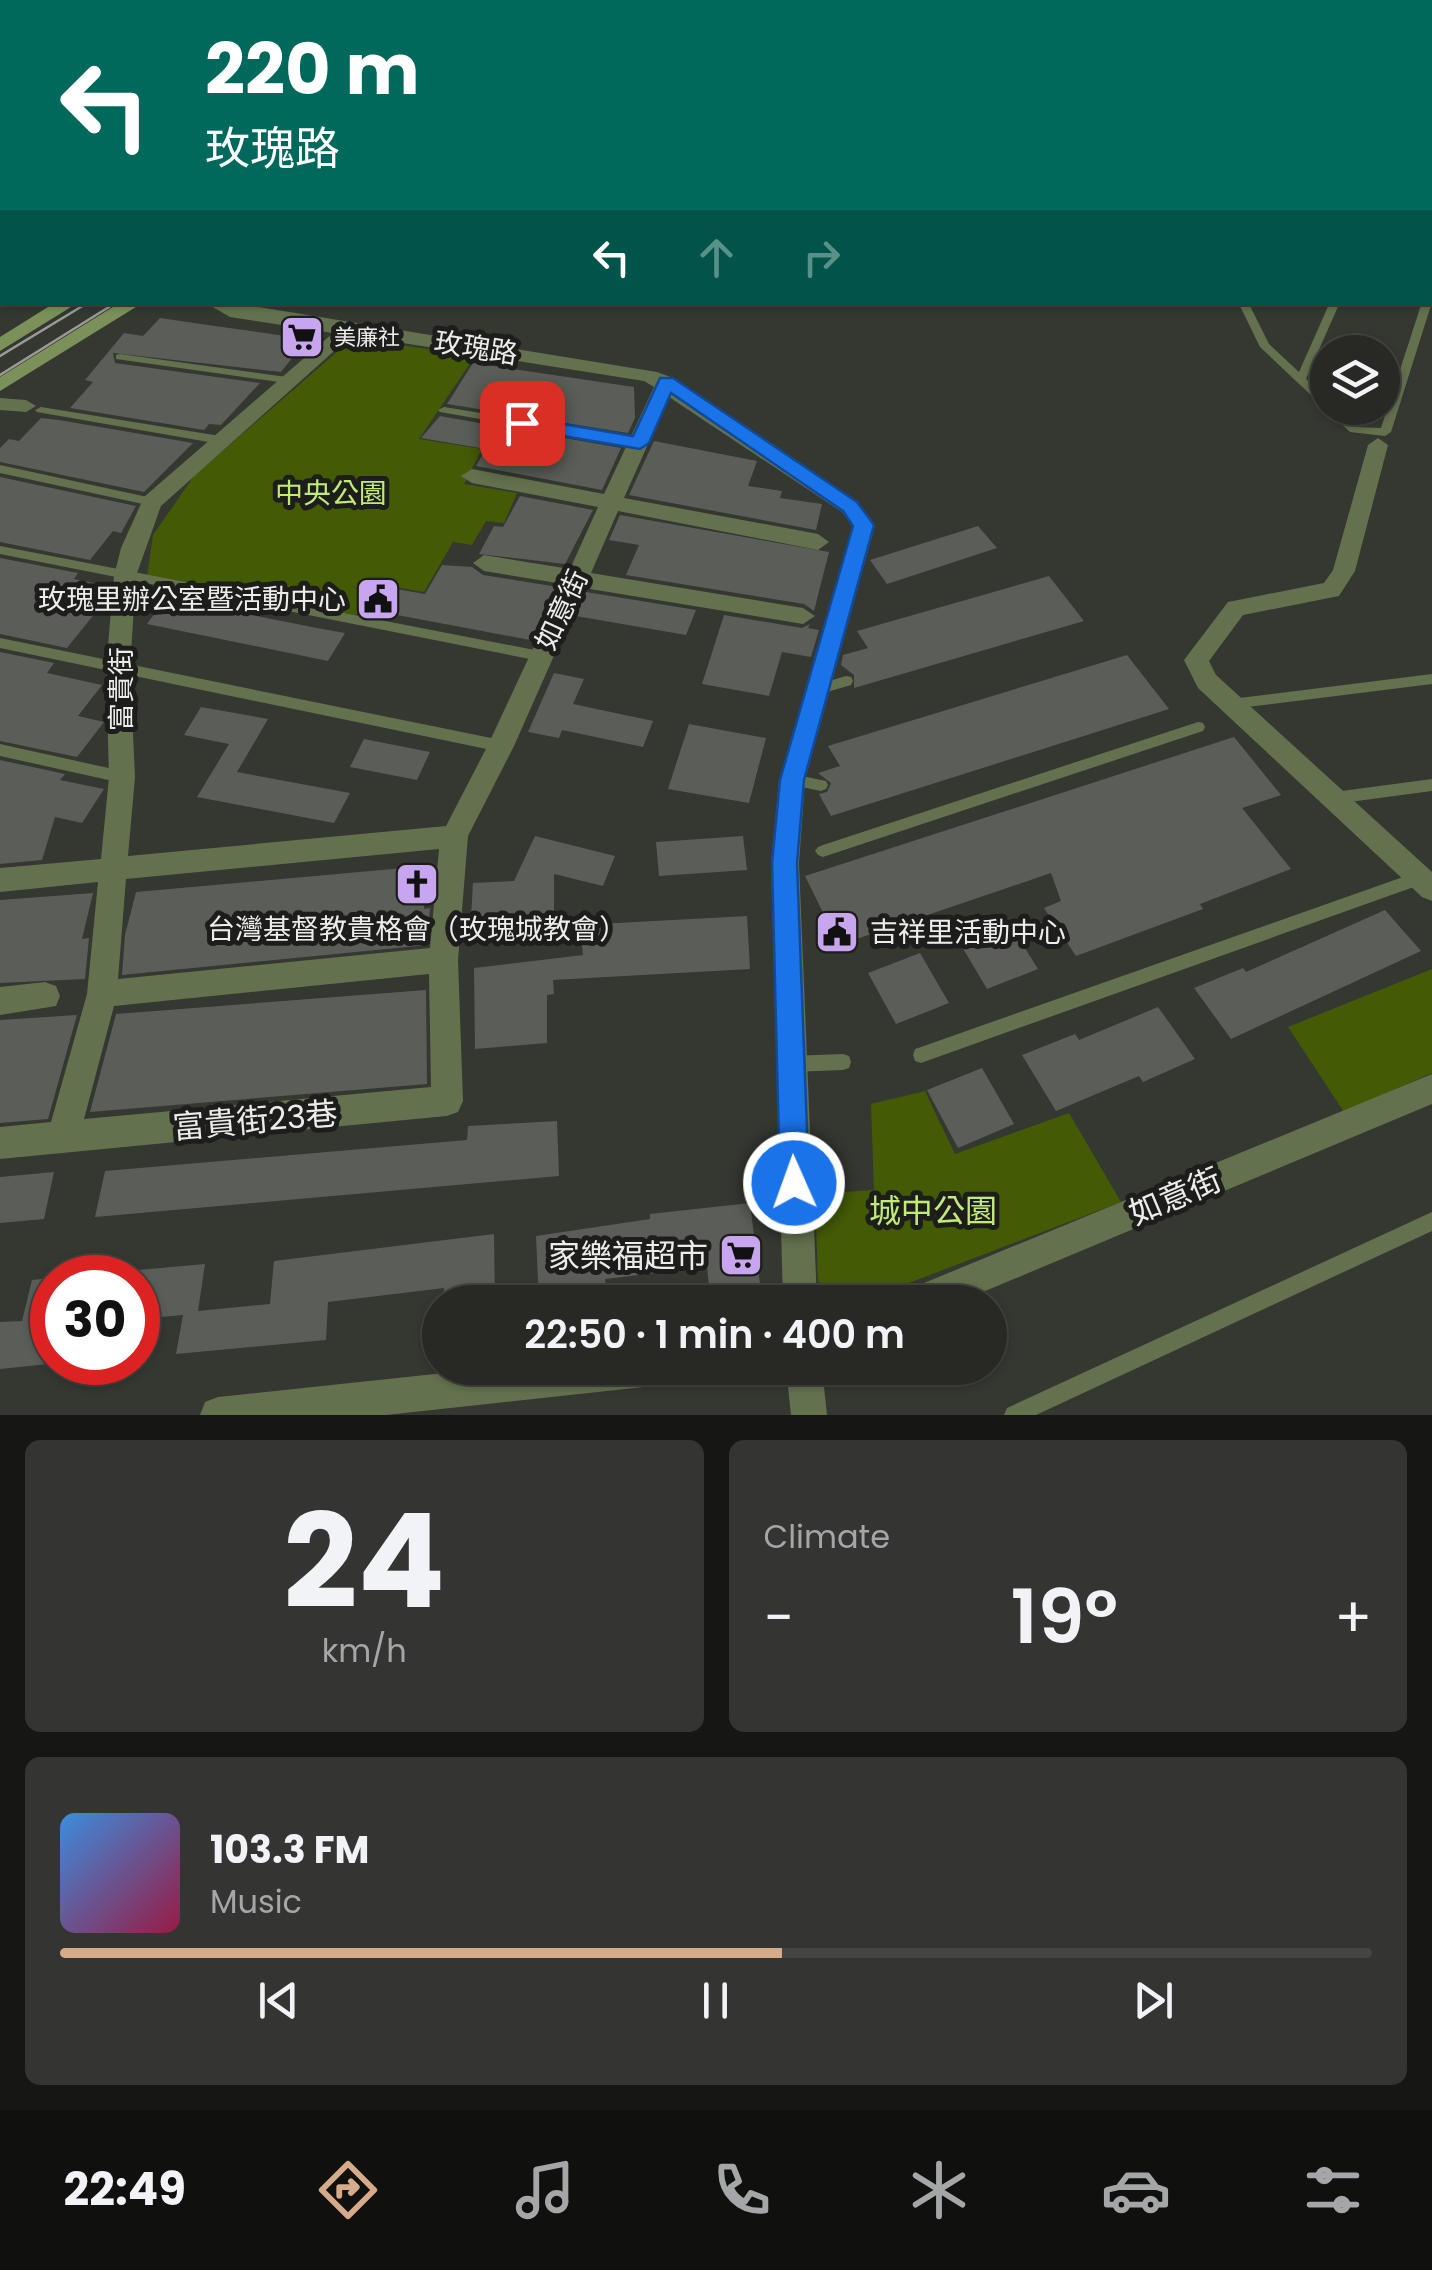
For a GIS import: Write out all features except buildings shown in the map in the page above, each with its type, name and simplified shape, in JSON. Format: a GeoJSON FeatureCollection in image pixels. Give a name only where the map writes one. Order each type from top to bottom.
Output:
{"type":"FeatureCollection","features":[{"type":"Feature","properties":{"kind":"street"},"geometry":{"type":"LineString","coordinates":[[0,342],[56,305]]}},
{"type":"Feature","properties":{"kind":"street"},"geometry":{"type":"LineString","coordinates":[[0,342],[65,305]]}},
{"type":"Feature","properties":{"kind":"street"},"geometry":{"type":"LineString","coordinates":[[0,386],[129,305]]}},
{"type":"Feature","properties":{"kind":"street","name":"玫瑰路"},"geometry":{"type":"LineString","coordinates":[[219,305],[230,311],[618,370],[666,382],[850,507],[864,525],[792,780],[785,863],[799,1285]]}},
{"type":"Feature","properties":{"kind":"street","name":"富貴街"},"geometry":{"type":"LineString","coordinates":[[64,1138],[102,994],[116,870],[122,777],[118,668],[125,576],[152,502],[349,328]]}},
{"type":"Feature","properties":{"kind":"street","name":"如意街"},"geometry":{"type":"LineString","coordinates":[[446,1102],[443,960],[454,836],[501,746],[666,382]]}},
{"type":"Feature","properties":{"kind":"street"},"geometry":{"type":"LineString","coordinates":[[0,404],[34,408]]}},
{"type":"Feature","properties":{"kind":"street"},"geometry":{"type":"LineString","coordinates":[[1378,445],[1344,571],[1331,590],[1236,608],[1196,660],[1206,681],[1426,884]]}},
{"type":"Feature","properties":{"kind":"street"},"geometry":{"type":"LineString","coordinates":[[472,476],[818,542]]}},
{"type":"Feature","properties":{"kind":"street"},"geometry":{"type":"LineString","coordinates":[[484,563],[803,616]]}},
{"type":"Feature","properties":{"kind":"street"},"geometry":{"type":"LineString","coordinates":[[0,880],[454,836]]}},
{"type":"Feature","properties":{"kind":"street"},"geometry":{"type":"LineString","coordinates":[[102,994],[443,960]]}},
{"type":"Feature","properties":{"kind":"street"},"geometry":{"type":"LineString","coordinates":[[0,1001],[45,996]]}},
{"type":"Feature","properties":{"kind":"street","name":"如意街"},"geometry":{"type":"LineString","coordinates":[[960,1285],[1432,1088]]}},
{"type":"Feature","properties":{"kind":"street","name":"富貴街23巷"},"geometry":{"type":"LineString","coordinates":[[0,1143],[446,1102]]}},
{"type":"Feature","properties":{"kind":"street"},"geometry":{"type":"LineString","coordinates":[[218,1415],[496,1385]]}},
{"type":"Feature","properties":{"kind":"street"},"geometry":{"type":"LineString","coordinates":[[806,1385],[810,1415]]}},
{"type":"Feature","properties":{"kind":"lane"},"geometry":{"type":"LineString","coordinates":[[1244,305],[1264,345],[1310,388]]}},
{"type":"Feature","properties":{"kind":"lane"},"geometry":{"type":"LineString","coordinates":[[1301,379],[1334,305]]}},
{"type":"Feature","properties":{"kind":"lane"},"geometry":{"type":"LineString","coordinates":[[1400,386],[1426,305]]}},
{"type":"Feature","properties":{"kind":"lane"},"geometry":{"type":"LineString","coordinates":[[120,357],[294,380]]}},
{"type":"Feature","properties":{"kind":"lane"},"geometry":{"type":"LineString","coordinates":[[34,408],[220,440]]}},
{"type":"Feature","properties":{"kind":"lane"},"geometry":{"type":"LineString","coordinates":[[444,410],[640,443]]}},
{"type":"Feature","properties":{"kind":"lane"},"geometry":{"type":"LineString","coordinates":[[1349,425],[1368,435],[1385,432],[1387,425]]}},
{"type":"Feature","properties":{"kind":"lane"},"geometry":{"type":"LineString","coordinates":[[0,470],[152,502]]}},
{"type":"Feature","properties":{"kind":"lane"},"geometry":{"type":"LineString","coordinates":[[0,550],[540,656]]}},
{"type":"Feature","properties":{"kind":"lane"},"geometry":{"type":"LineString","coordinates":[[0,643],[501,746]]}},
{"type":"Feature","properties":{"kind":"lane"},"geometry":{"type":"LineString","coordinates":[[1230,704],[1432,679]]}},
{"type":"Feature","properties":{"kind":"lane"},"geometry":{"type":"LineString","coordinates":[[820,689],[846,682]]}},
{"type":"Feature","properties":{"kind":"lane"},"geometry":{"type":"LineString","coordinates":[[823,850],[1198,727]]}},
{"type":"Feature","properties":{"kind":"lane"},"geometry":{"type":"LineString","coordinates":[[0,750],[122,777]]}},
{"type":"Feature","properties":{"kind":"lane"},"geometry":{"type":"LineString","coordinates":[[792,780],[821,785]]}},
{"type":"Feature","properties":{"kind":"lane"},"geometry":{"type":"LineString","coordinates":[[1334,798],[1432,785]]}},
{"type":"Feature","properties":{"kind":"lane"},"geometry":{"type":"LineString","coordinates":[[921,1055],[1159,968],[1426,884]]}},
{"type":"Feature","properties":{"kind":"lane"},"geometry":{"type":"LineString","coordinates":[[790,1064],[843,1062]]}},
{"type":"Feature","properties":{"kind":"lane"},"geometry":{"type":"LineString","coordinates":[[1014,1415],[1432,1221]]}},
{"type":"Feature","properties":{"kind":"green space","name":"中央公園"},"geometry":{"type":"Polygon","coordinates":[[[353,338],[475,356],[419,439],[482,449],[464,484],[517,493],[504,523],[486,521],[472,545],[453,542],[424,592],[378,584],[356,615],[147,577],[153,535],[194,476],[353,338]]]}},
{"type":"Feature","properties":{"kind":"green space"},"geometry":{"type":"Polygon","coordinates":[[[1432,969],[1432,1073],[1344,1112],[1288,1027],[1432,969]]]}},
{"type":"Feature","properties":{"kind":"green space","name":"城中公園"},"geometry":{"type":"Polygon","coordinates":[[[925,1091],[955,1154],[1069,1113],[1121,1202],[904,1285],[821,1285],[815,1194],[874,1190],[871,1104],[925,1091]]]}},
{"type":"Feature","properties":{"kind":"tram line"},"geometry":{"type":"LineString","coordinates":[[0,356],[84,305]]}},
{"type":"Feature","properties":{"kind":"tram line"},"geometry":{"type":"LineString","coordinates":[[0,375],[112,305]]}},
{"type":"Feature","properties":{"kind":"place","name":"美廉社"},"geometry":{"type":"Point","coordinates":[302,337]}},
{"type":"Feature","properties":{"kind":"place","name":"玫瑰里辦公室暨活動中心"},"geometry":{"type":"Point","coordinates":[378,599]}},
{"type":"Feature","properties":{"kind":"place","name":"台灣基督教貴格會（玫瑰城教會）"},"geometry":{"type":"Point","coordinates":[417,884]}},
{"type":"Feature","properties":{"kind":"place","name":"吉祥里活動中心"},"geometry":{"type":"Point","coordinates":[837,932]}},
{"type":"Feature","properties":{"kind":"place","name":"家樂福超市"},"geometry":{"type":"Point","coordinates":[741,1255]}},
{"type":"Feature","properties":{"kind":"route"},"geometry":{"type":"LineString","coordinates":[[522,423],[640,443],[666,382],[850,507],[864,525],[792,780],[785,863],[794,1183]]}}]}
